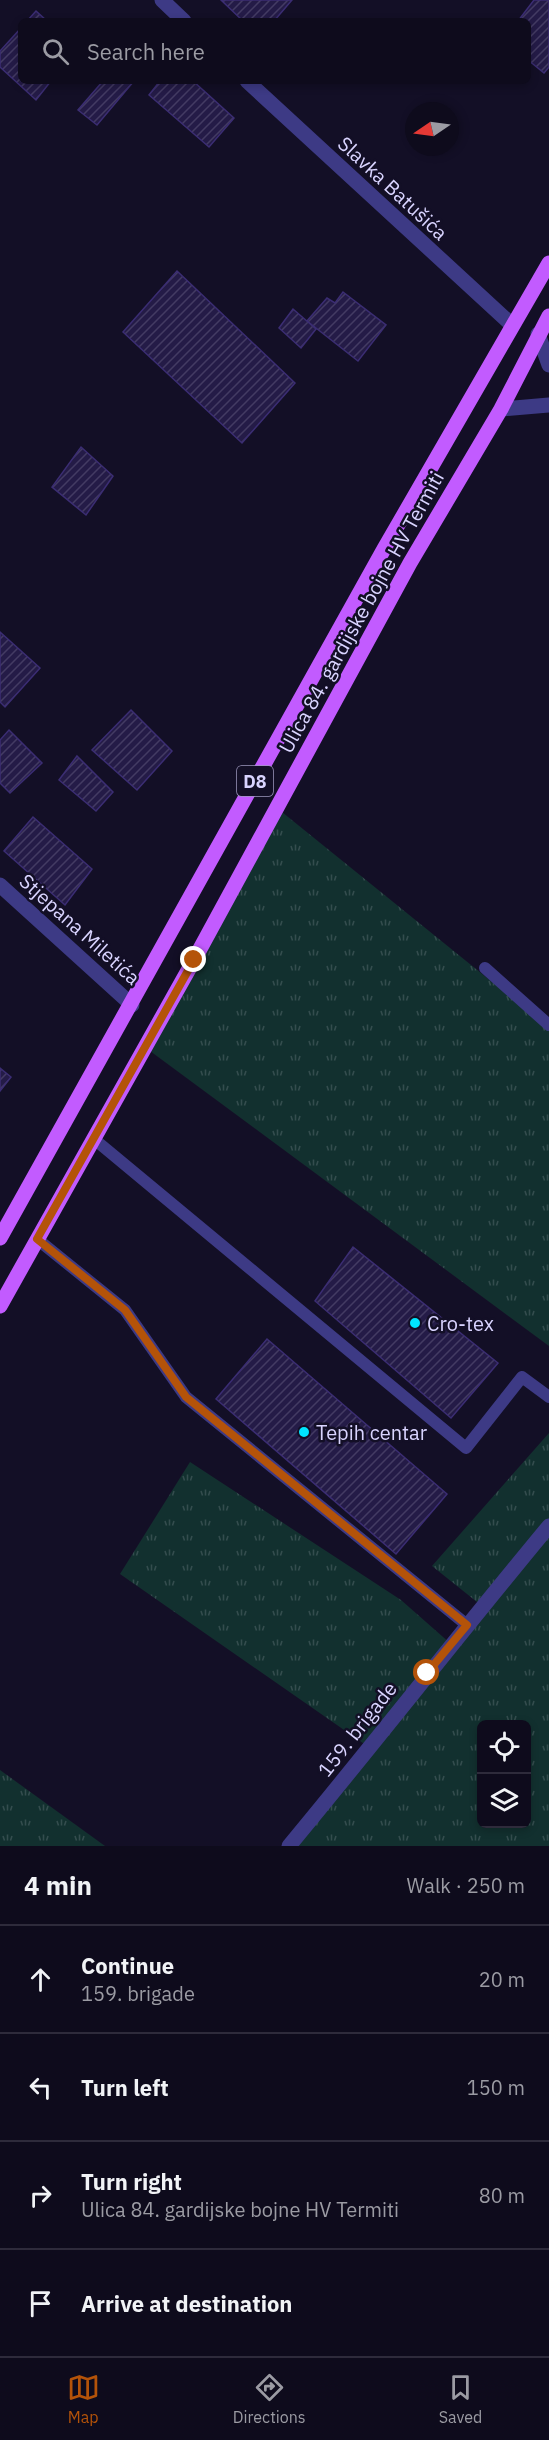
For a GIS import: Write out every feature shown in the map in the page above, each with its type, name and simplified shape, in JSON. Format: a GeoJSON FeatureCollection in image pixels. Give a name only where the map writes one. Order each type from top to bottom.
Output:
{"type":"FeatureCollection","features":[{"type":"Feature","properties":{"kind":"main road","name":"Ulica 84. gardijske bojne HV Termiti"},"geometry":{"type":"LineString","coordinates":[[0,1238],[132,1005],[384,549],[549,263]]}},
{"type":"Feature","properties":{"kind":"main road","name":"Ulica 84. gardijske bojne HV Termiti"},"geometry":{"type":"LineString","coordinates":[[0,1306],[194,960],[410,563],[501,409],[549,316]]}},
{"type":"Feature","properties":{"kind":"street"},"geometry":{"type":"LineString","coordinates":[[162,0],[181,18]]}},
{"type":"Feature","properties":{"kind":"street","name":"Slavka Batušića"},"geometry":{"type":"LineString","coordinates":[[250,84],[512,325]]}},
{"type":"Feature","properties":{"kind":"street"},"geometry":{"type":"LineString","coordinates":[[538,334],[549,365]]}},
{"type":"Feature","properties":{"kind":"street"},"geometry":{"type":"LineString","coordinates":[[501,409],[549,405]]}},
{"type":"Feature","properties":{"kind":"street","name":"Stjepana Miletića"},"geometry":{"type":"LineString","coordinates":[[0,885],[132,1005]]}},
{"type":"Feature","properties":{"kind":"street","name":"159. brigade"},"geometry":{"type":"LineString","coordinates":[[290,1846],[549,1526]]}},
{"type":"Feature","properties":{"kind":"lane"},"geometry":{"type":"LineString","coordinates":[[485,968],[549,1025]]}},
{"type":"Feature","properties":{"kind":"lane"},"geometry":{"type":"LineString","coordinates":[[94,1138],[466,1448],[522,1377],[549,1397]]}},
{"type":"Feature","properties":{"kind":"lane"},"geometry":{"type":"LineString","coordinates":[[37,1239],[125,1310],[186,1397],[467,1625]]}},
{"type":"Feature","properties":{"kind":"green space"},"geometry":{"type":"Polygon","coordinates":[[[277,808],[549,1028],[549,1346],[146,1048],[277,808]]]}},
{"type":"Feature","properties":{"kind":"green space"},"geometry":{"type":"Polygon","coordinates":[[[549,1433],[549,1846],[289,1846],[370,1748],[120,1574],[190,1462],[401,1600],[451,1644],[482,1606],[432,1566],[549,1433]]]}},
{"type":"Feature","properties":{"kind":"green space"},"geometry":{"type":"Polygon","coordinates":[[[0,1770],[105,1846],[0,1846],[0,1770]]]}},
{"type":"Feature","properties":{"kind":"building"},"geometry":{"type":"Polygon","coordinates":[[[221,0],[292,0],[277,18],[240,18],[221,0]]]}},
{"type":"Feature","properties":{"kind":"building"},"geometry":{"type":"Polygon","coordinates":[[[534,0],[549,0],[549,67],[544,73],[531,62],[531,18],[520,18],[534,0]]]}},
{"type":"Feature","properties":{"kind":"building"},"geometry":{"type":"Polygon","coordinates":[[[36,11],[44,18],[30,18],[36,11]]]}},
{"type":"Feature","properties":{"kind":"building"},"geometry":{"type":"Polygon","coordinates":[[[18,31],[18,84],[0,67],[0,51],[18,31]]]}},
{"type":"Feature","properties":{"kind":"building"},"geometry":{"type":"Polygon","coordinates":[[[19,84],[49,84],[36,100],[19,84]]]}},
{"type":"Feature","properties":{"kind":"building"},"geometry":{"type":"Polygon","coordinates":[[[100,84],[131,84],[97,125],[78,110],[100,84]]]}},
{"type":"Feature","properties":{"kind":"building"},"geometry":{"type":"Polygon","coordinates":[[[158,84],[196,84],[234,118],[209,147],[149,95],[158,84]]]}},
{"type":"Feature","properties":{"kind":"building"},"geometry":{"type":"Polygon","coordinates":[[[177,271],[295,383],[242,443],[123,332],[177,271]]]}},
{"type":"Feature","properties":{"kind":"building"},"geometry":{"type":"Polygon","coordinates":[[[343,292],[386,325],[358,361],[307,321],[327,298],[335,303],[343,292]]]}},
{"type":"Feature","properties":{"kind":"building"},"geometry":{"type":"Polygon","coordinates":[[[293,309],[316,329],[301,348],[279,328],[293,309]]]}},
{"type":"Feature","properties":{"kind":"building"},"geometry":{"type":"Polygon","coordinates":[[[81,447],[113,476],[86,515],[52,487],[81,447]]]}},
{"type":"Feature","properties":{"kind":"building"},"geometry":{"type":"Polygon","coordinates":[[[0,632],[40,668],[5,707],[0,702],[0,632]]]}},
{"type":"Feature","properties":{"kind":"building"},"geometry":{"type":"Polygon","coordinates":[[[131,710],[172,751],[137,790],[92,750],[131,710]]]}},
{"type":"Feature","properties":{"kind":"building"},"geometry":{"type":"Polygon","coordinates":[[[9,730],[42,763],[10,793],[0,783],[0,740],[9,730]]]}},
{"type":"Feature","properties":{"kind":"building"},"geometry":{"type":"Polygon","coordinates":[[[77,756],[113,792],[96,811],[59,780],[77,756]]]}},
{"type":"Feature","properties":{"kind":"building"},"geometry":{"type":"Polygon","coordinates":[[[33,817],[92,869],[65,905],[4,851],[33,817]]]}},
{"type":"Feature","properties":{"kind":"building"},"geometry":{"type":"Polygon","coordinates":[[[0,1068],[11,1077],[0,1091],[0,1068]]]}},
{"type":"Feature","properties":{"kind":"building"},"geometry":{"type":"Polygon","coordinates":[[[353,1247],[498,1363],[451,1418],[315,1301],[353,1247]]]}},
{"type":"Feature","properties":{"kind":"building"},"geometry":{"type":"Polygon","coordinates":[[[267,1339],[447,1494],[396,1554],[216,1399],[267,1339]]]}},
{"type":"Feature","properties":{"kind":"place","name":"Cro-tex"},"geometry":{"type":"Point","coordinates":[415,1323]}},
{"type":"Feature","properties":{"kind":"place","name":"Tepih centar"},"geometry":{"type":"Point","coordinates":[304,1432]}},
{"type":"Feature","properties":{"kind":"route"},"geometry":{"type":"LineString","coordinates":[[194,960],[37,1239],[125,1310],[186,1397],[467,1625],[427,1673]]}}]}
